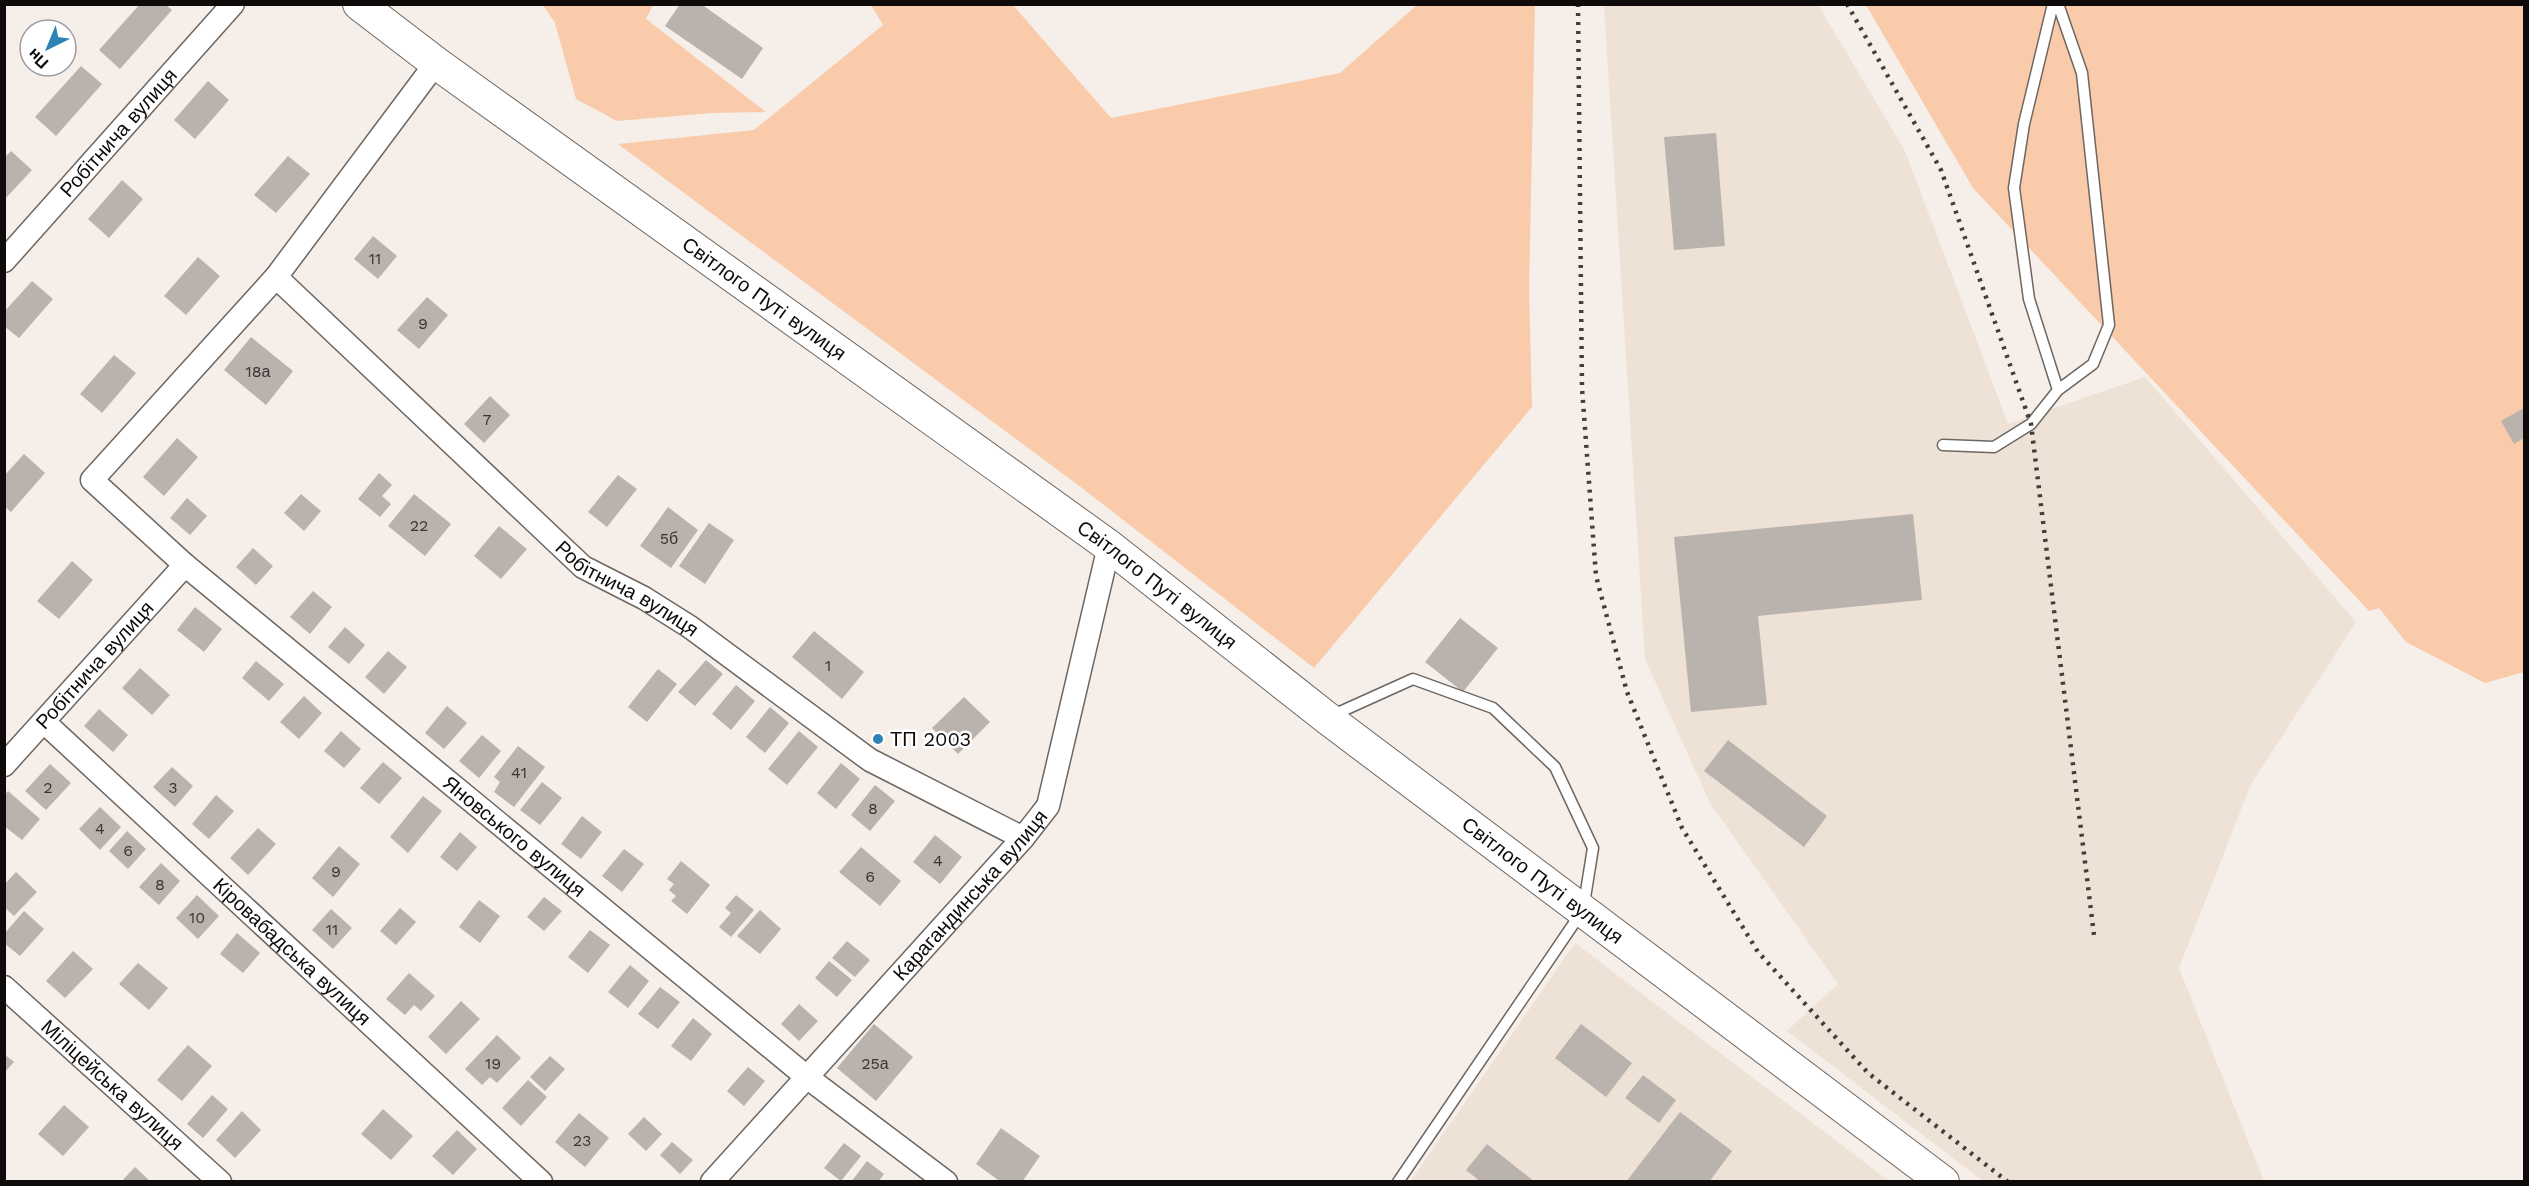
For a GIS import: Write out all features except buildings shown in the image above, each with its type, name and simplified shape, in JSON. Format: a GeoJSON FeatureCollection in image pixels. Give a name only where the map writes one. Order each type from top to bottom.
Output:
{"type":"FeatureCollection","features":[{"type":"Feature","properties":{"kind":"main road","name":"Світлого Путі вулиця"},"geometry":{"type":"LineString","coordinates":[[359,4],[436,63],[1109,546],[1327,718],[1943,1182]]}},
{"type":"Feature","properties":{"kind":"street","name":"Робітнича вулиця"},"geometry":{"type":"LineString","coordinates":[[4,261],[233,4]]}},
{"type":"Feature","properties":{"kind":"street"},"geometry":{"type":"LineString","coordinates":[[276,277],[436,63]]}},
{"type":"Feature","properties":{"kind":"street","name":"Робітнича вулиця"},"geometry":{"type":"LineString","coordinates":[[276,277],[583,567],[644,598],[690,627],[870,760],[1023,838]]}},
{"type":"Feature","properties":{"kind":"street","name":"Яновського вулиця"},"geometry":{"type":"LineString","coordinates":[[276,277],[92,480],[185,565],[808,1078],[946,1182]]}},
{"type":"Feature","properties":{"kind":"street","name":"Карагандинська вулиця"},"geometry":{"type":"LineString","coordinates":[[712,1182],[1023,838],[1048,806],[1109,546]]}},
{"type":"Feature","properties":{"kind":"street","name":"Робітнича вулиця"},"geometry":{"type":"LineString","coordinates":[[4,765],[185,565]]}},
{"type":"Feature","properties":{"kind":"street","name":"Кіровабадська вулиця"},"geometry":{"type":"LineString","coordinates":[[44,722],[540,1182]]}},
{"type":"Feature","properties":{"kind":"street","name":"Міліцейська вулиця"},"geometry":{"type":"LineString","coordinates":[[4,987],[220,1182]]}},
{"type":"Feature","properties":{"kind":"lane"},"geometry":{"type":"LineString","coordinates":[[2053,4],[2024,124],[2014,189],[2029,299],[2058,390]]}},
{"type":"Feature","properties":{"kind":"lane"},"geometry":{"type":"LineString","coordinates":[[1943,445],[1994,447],[2031,424],[2058,390],[2093,364],[2109,325],[2082,73],[2058,4]]}},
{"type":"Feature","properties":{"kind":"lane"},"geometry":{"type":"LineString","coordinates":[[1327,718],[1413,679],[1493,708],[1555,767],[1593,848],[1583,910],[1398,1182]]}},
{"type":"Feature","properties":{"kind":"shaded area"},"geometry":{"type":"Polygon","coordinates":[[[543,5],[653,5],[646,19],[766,112],[712,113],[617,121],[576,99],[555,23],[543,5]]]}},
{"type":"Feature","properties":{"kind":"shaded area"},"geometry":{"type":"Polygon","coordinates":[[[871,5],[1013,5],[1111,118],[1340,73],[1417,5],[1535,5],[1529,289],[1532,407],[1314,668],[1082,488],[618,144],[754,130],[883,25],[871,5]]]}},
{"type":"Feature","properties":{"kind":"shaded area"},"geometry":{"type":"Polygon","coordinates":[[[1604,5],[1818,5],[1905,151],[2008,424],[2145,377],[2356,622],[2251,784],[2179,968],[2264,1181],[1983,1181],[1787,1031],[1838,984],[1710,803],[1645,659],[1604,5]]]}},
{"type":"Feature","properties":{"kind":"shaded area"},"geometry":{"type":"Polygon","coordinates":[[[1866,5],[2524,5],[2524,672],[2485,683],[2406,642],[2379,608],[2369,611],[1973,188],[1866,5]]]}},
{"type":"Feature","properties":{"kind":"shaded area"},"geometry":{"type":"Polygon","coordinates":[[[1575,943],[1889,1181],[1410,1182],[1575,943]]]}},
{"type":"Feature","properties":{"kind":"railway"},"geometry":{"type":"LineString","coordinates":[[1578,4],[1582,388],[1596,576],[1627,692],[1682,828],[1758,952],[1868,1073],[2008,1182]]}},
{"type":"Feature","properties":{"kind":"railway"},"geometry":{"type":"LineString","coordinates":[[1847,4],[1941,170],[2031,424],[2094,935]]}},
{"type":"Feature","properties":{"kind":"place","name":"ТП 2003"},"geometry":{"type":"Point","coordinates":[878,739]}}]}
